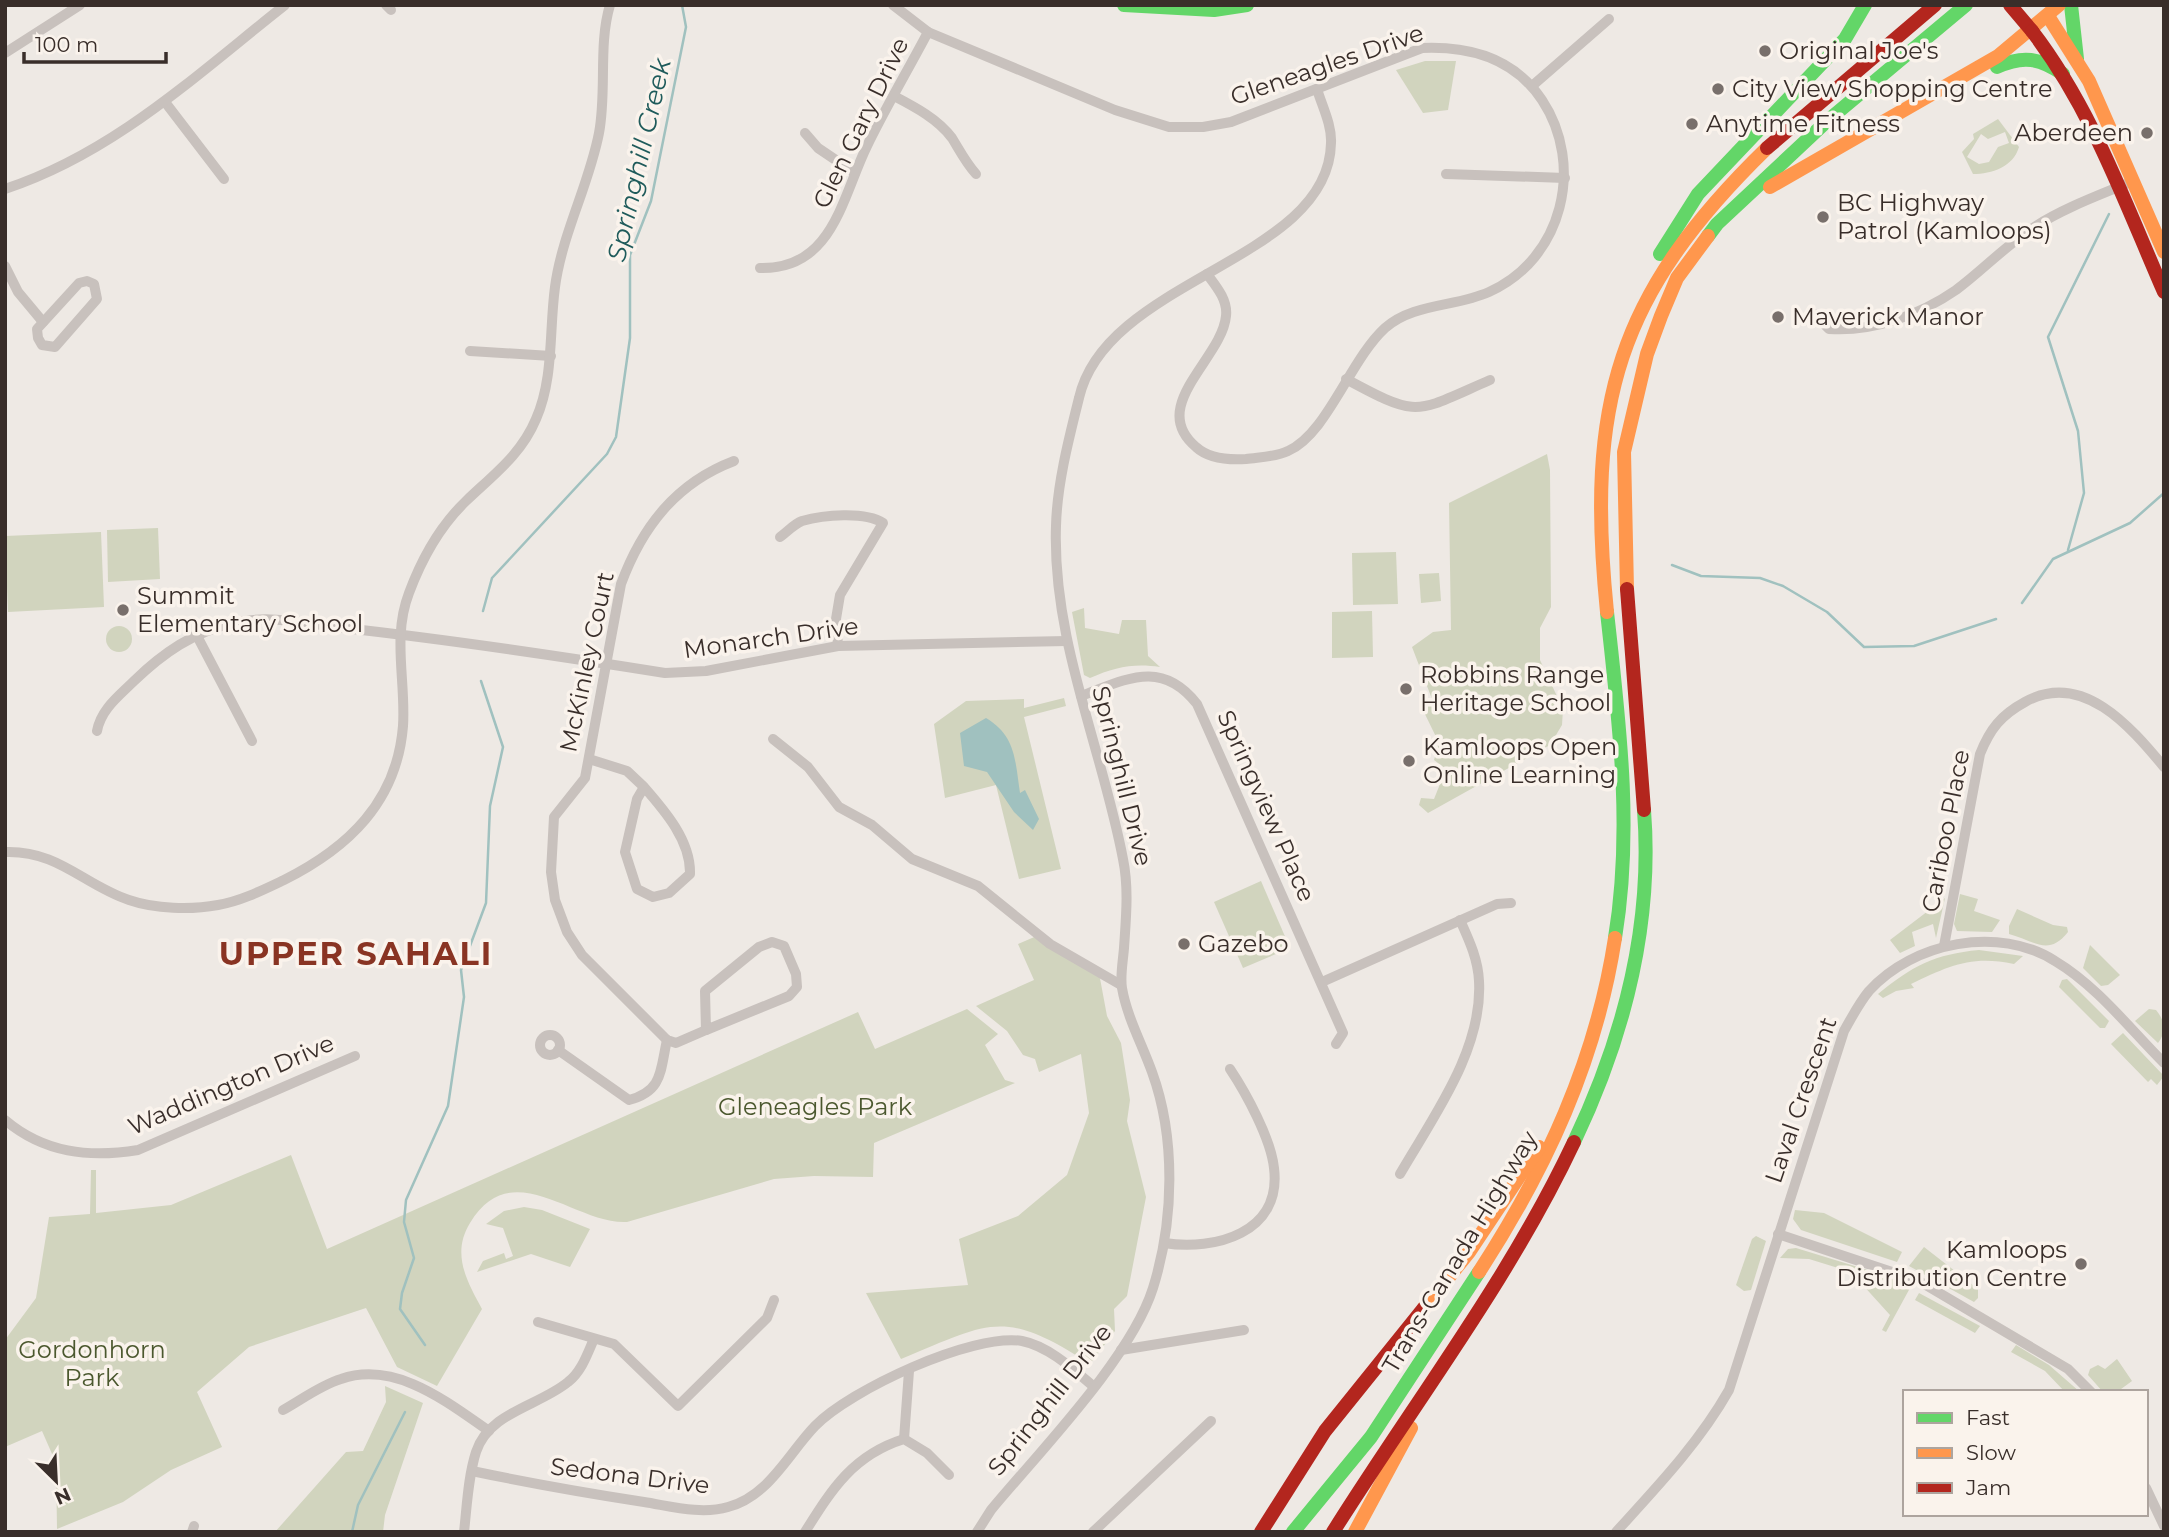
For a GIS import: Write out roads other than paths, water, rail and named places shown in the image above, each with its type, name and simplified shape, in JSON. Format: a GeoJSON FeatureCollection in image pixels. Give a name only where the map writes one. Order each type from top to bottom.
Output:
{"type":"FeatureCollection","features":[{"type":"Feature","properties":{"kind":"main road"},"geometry":{"type":"LineString","coordinates":[[1124,5],[1214,10],[1247,5]]}},
{"type":"Feature","properties":{"kind":"main road"},"geometry":{"type":"LineString","coordinates":[[1641,307],[1665,243],[1698,194],[1845,39],[1865,5]]}},
{"type":"Feature","properties":{"kind":"main road","name":"Trans-Canada Highway"},"geometry":{"type":"LineString","coordinates":[[1293,1532],[1319,1505],[1398,1397],[1538,1175],[1560,1130],[1606,995],[1622,898],[1624,789],[1605,559],[1604,445],[1611,393],[1641,307],[1679,246],[1710,205],[1749,164],[1935,5]]}},
{"type":"Feature","properties":{"kind":"main road","name":"Trans-Canada Highway"},"geometry":{"type":"LineString","coordinates":[[1333,1532],[1392,1437],[1440,1371],[1560,1172],[1597,1094],[1627,1001],[1644,905],[1647,848],[1625,560],[1624,452],[1647,354],[1661,316],[1677,278],[1717,224],[1826,122],[1966,5]]}},
{"type":"Feature","properties":{"kind":"main road"},"geometry":{"type":"LineString","coordinates":[[2010,5],[2063,74],[2083,109],[2164,292]]}},
{"type":"Feature","properties":{"kind":"main road"},"geometry":{"type":"LineString","coordinates":[[2071,5],[2077,59]]}},
{"type":"Feature","properties":{"kind":"main road"},"geometry":{"type":"LineString","coordinates":[[1717,224],[1794,171],[1905,111],[1998,56],[2032,31],[2049,9],[2077,59],[2164,252]]}},
{"type":"Feature","properties":{"kind":"main road"},"geometry":{"type":"LineString","coordinates":[[1905,111],[1963,86],[2014,58],[2031,55],[2063,74]]}},
{"type":"Feature","properties":{"kind":"main road"},"geometry":{"type":"LineString","coordinates":[[1261,1532],[1325,1431],[1469,1252],[1525,1170],[1577,1083]]}},
{"type":"Feature","properties":{"kind":"main road"},"geometry":{"type":"LineString","coordinates":[[1355,1532],[1440,1371]]}},
{"type":"Feature","properties":{"kind":"street"},"geometry":{"type":"LineString","coordinates":[[5,53],[80,5]]}},
{"type":"Feature","properties":{"kind":"street"},"geometry":{"type":"LineString","coordinates":[[5,189],[46,176],[98,149],[165,102],[285,5]]}},
{"type":"Feature","properties":{"kind":"street"},"geometry":{"type":"LineString","coordinates":[[5,852],[21,851],[55,860],[128,900],[175,908],[217,905],[256,893],[311,867],[347,842],[377,806],[396,768],[403,726],[399,634],[407,598],[421,561],[440,531],[466,502],[497,476],[526,439],[537,418],[551,356],[559,261],[595,157],[601,127],[610,5]]}},
{"type":"Feature","properties":{"kind":"street","name":"Gleneagles Drive"},"geometry":{"type":"LineString","coordinates":[[893,5],[928,32],[1115,110],[1168,127],[1203,127],[1231,121],[1422,48],[1451,47],[1497,60],[1532,86],[1550,112],[1562,143],[1565,177],[1559,218],[1544,246],[1518,273],[1489,292],[1412,313],[1387,326],[1363,350],[1311,434],[1288,452],[1228,459],[1194,446],[1180,423],[1180,406],[1187,387],[1223,330],[1227,315],[1225,303],[1207,274]]}},
{"type":"Feature","properties":{"kind":"street"},"geometry":{"type":"LineString","coordinates":[[1532,86],[1609,19]]}},
{"type":"Feature","properties":{"kind":"street","name":"Glen Gary Drive"},"geometry":{"type":"LineString","coordinates":[[760,268],[782,268],[813,250],[835,225],[855,173],[928,32]]}},
{"type":"Feature","properties":{"kind":"street","name":"Springhill Drive"},"geometry":{"type":"LineString","coordinates":[[977,1532],[991,1510],[1121,1350],[1152,1292],[1164,1243],[1168,1177],[1164,1112],[1121,985],[1128,904],[1125,864],[1067,641],[1057,562],[1056,523],[1082,381],[1098,353],[1129,323],[1287,223],[1310,201],[1325,177],[1332,143],[1317,89]]}},
{"type":"Feature","properties":{"kind":"street"},"geometry":{"type":"LineString","coordinates":[[894,96],[936,122],[951,138],[961,157],[976,174]]}},
{"type":"Feature","properties":{"kind":"street"},"geometry":{"type":"LineString","coordinates":[[165,102],[225,179]]}},
{"type":"Feature","properties":{"kind":"street"},"geometry":{"type":"LineString","coordinates":[[805,133],[818,148],[855,173]]}},
{"type":"Feature","properties":{"kind":"street"},"geometry":{"type":"LineString","coordinates":[[1446,174],[1565,177]]}},
{"type":"Feature","properties":{"kind":"street"},"geometry":{"type":"LineString","coordinates":[[1814,314],[1829,329],[1846,330],[1875,326],[1906,316],[1954,291],[2034,227],[2133,181]]}},
{"type":"Feature","properties":{"kind":"street"},"geometry":{"type":"LineString","coordinates":[[5,266],[18,292],[43,322]]}},
{"type":"Feature","properties":{"kind":"street"},"geometry":{"type":"LineString","coordinates":[[87,281],[94,284],[97,299],[55,347],[42,345],[38,338],[37,329],[43,322],[79,283],[87,281]]}},
{"type":"Feature","properties":{"kind":"street"},"geometry":{"type":"LineString","coordinates":[[470,351],[551,356]]}},
{"type":"Feature","properties":{"kind":"street"},"geometry":{"type":"LineString","coordinates":[[1346,379],[1393,405],[1412,409],[1426,408],[1490,380]]}},
{"type":"Feature","properties":{"kind":"street","name":"McKinley Court"},"geometry":{"type":"LineString","coordinates":[[667,1040],[582,956],[567,932],[555,900],[551,872],[554,817],[585,778],[621,584],[632,554],[652,522],[675,495],[709,470],[734,461]]}},
{"type":"Feature","properties":{"kind":"street"},"geometry":{"type":"LineString","coordinates":[[780,537],[800,522],[826,517],[875,517],[883,523],[840,595],[836,620],[838,646]]}},
{"type":"Feature","properties":{"kind":"street","name":"Monarch Drive"},"geometry":{"type":"LineString","coordinates":[[97,731],[99,720],[108,707],[156,660],[196,634],[235,622],[270,620],[399,634],[665,673],[706,671],[838,646],[1067,641]]}},
{"type":"Feature","properties":{"kind":"street"},"geometry":{"type":"LineString","coordinates":[[196,634],[252,741]]}},
{"type":"Feature","properties":{"kind":"street","name":"Springview Place"},"geometry":{"type":"LineString","coordinates":[[1081,696],[1138,675],[1176,683],[1188,692],[1197,704],[1343,1033],[1336,1044]]}},
{"type":"Feature","properties":{"kind":"street","name":"Cariboo Place"},"geometry":{"type":"LineString","coordinates":[[1944,946],[1980,754],[1989,730],[2008,712],[2032,698],[2060,690],[2089,697],[2138,735],[2164,767]]}},
{"type":"Feature","properties":{"kind":"street"},"geometry":{"type":"LineString","coordinates":[[772,738],[808,767],[839,807],[872,825],[912,859],[978,886],[1050,944],[1099,973],[1116,979],[1121,985]]}},
{"type":"Feature","properties":{"kind":"street"},"geometry":{"type":"LineString","coordinates":[[589,759],[627,771],[644,787],[667,814],[691,857],[690,874],[669,893],[653,897],[637,889],[625,852],[637,799],[644,787]]}},
{"type":"Feature","properties":{"kind":"street"},"geometry":{"type":"LineString","coordinates":[[1322,982],[1497,904],[1511,903]]}},
{"type":"Feature","properties":{"kind":"street"},"geometry":{"type":"LineString","coordinates":[[1400,1174],[1442,1105],[1457,1074],[1478,1010],[1479,981],[1474,951],[1460,920]]}},
{"type":"Feature","properties":{"kind":"street"},"geometry":{"type":"LineString","coordinates":[[558,1050],[629,1100],[647,1095],[658,1080],[667,1040],[676,1043],[789,996],[797,987],[796,974],[784,946],[772,942],[759,947],[705,991],[706,1030]]}},
{"type":"Feature","properties":{"kind":"street","name":"Laval Crescent"},"geometry":{"type":"LineString","coordinates":[[1616,1532],[1691,1447],[1712,1420],[1729,1390],[1844,1031],[1870,990],[1895,968],[1944,946],[1976,942],[2013,945],[2054,959],[2082,981],[2164,1063]]}},
{"type":"Feature","properties":{"kind":"street","name":"Waddington Drive"},"geometry":{"type":"LineString","coordinates":[[5,1120],[21,1133],[76,1154],[108,1155],[138,1150],[355,1056]]}},
{"type":"Feature","properties":{"kind":"street"},"geometry":{"type":"LineString","coordinates":[[1164,1243],[1188,1247],[1219,1243],[1244,1233],[1265,1212],[1273,1189],[1274,1168],[1270,1149],[1241,1086],[1230,1069]]}},
{"type":"Feature","properties":{"kind":"street"},"geometry":{"type":"LineString","coordinates":[[1778,1234],[1919,1281],[2068,1369],[2089,1390]]}},
{"type":"Feature","properties":{"kind":"street"},"geometry":{"type":"LineString","coordinates":[[538,1322],[614,1344],[678,1406],[767,1318],[774,1300]]}},
{"type":"Feature","properties":{"kind":"street"},"geometry":{"type":"LineString","coordinates":[[1121,1350],[1244,1330]]}},
{"type":"Feature","properties":{"kind":"street"},"geometry":{"type":"LineString","coordinates":[[464,1532],[476,1450],[489,1431],[506,1416],[570,1381],[584,1362],[593,1340]]}},
{"type":"Feature","properties":{"kind":"street","name":"Sedona Drive"},"geometry":{"type":"LineString","coordinates":[[472,1471],[551,1488],[700,1510],[727,1507],[766,1485],[815,1426],[841,1403],[868,1387],[973,1345],[999,1340],[1024,1341],[1047,1352],[1093,1386]]}},
{"type":"Feature","properties":{"kind":"street"},"geometry":{"type":"LineString","coordinates":[[904,1439],[909,1371]]}},
{"type":"Feature","properties":{"kind":"street"},"geometry":{"type":"LineString","coordinates":[[283,1410],[339,1379],[363,1373],[397,1377],[441,1398],[489,1431]]}},
{"type":"Feature","properties":{"kind":"street"},"geometry":{"type":"LineString","coordinates":[[1093,1532],[1212,1421]]}},
{"type":"Feature","properties":{"kind":"street"},"geometry":{"type":"LineString","coordinates":[[904,1439],[927,1453],[949,1475]]}},
{"type":"Feature","properties":{"kind":"street"},"geometry":{"type":"LineString","coordinates":[[805,1532],[836,1483],[872,1452],[904,1439]]}},
{"type":"Feature","properties":{"kind":"street"},"geometry":{"type":"LineString","coordinates":[[2148,1492],[2164,1526]]}},
{"type":"Feature","properties":{"kind":"water"},"geometry":{"type":"Polygon","coordinates":[[[986,718],[996,725],[1009,741],[1020,793],[1025,790],[1039,819],[1033,830],[1014,812],[987,772],[964,766],[960,733],[986,718]]]}},
{"type":"Feature","properties":{"kind":"waterway","name":"Springhill Creek"},"geometry":{"type":"LineString","coordinates":[[483,611],[492,578],[607,454],[616,437],[630,338],[630,255],[651,201],[686,27],[682,5]]}},
{"type":"Feature","properties":{"kind":"waterway"},"geometry":{"type":"LineString","coordinates":[[2068,550],[2084,493],[2078,431],[2048,337],[2109,214]]}},
{"type":"Feature","properties":{"kind":"waterway"},"geometry":{"type":"LineString","coordinates":[[2022,603],[2053,559],[2130,523],[2164,493]]}},
{"type":"Feature","properties":{"kind":"waterway"},"geometry":{"type":"LineString","coordinates":[[1672,565],[1701,576],[1760,578],[1783,586],[1827,612],[1864,647],[1914,646],[1996,619]]}},
{"type":"Feature","properties":{"kind":"waterway","name":"Springhill Creek"},"geometry":{"type":"LineString","coordinates":[[425,1345],[400,1309],[402,1293],[414,1258],[404,1222],[406,1200],[448,1106],[464,997],[461,970],[486,903],[490,806],[503,747],[481,681]]}},
{"type":"Feature","properties":{"kind":"waterway","name":"Springhill Creek"},"geometry":{"type":"LineString","coordinates":[[352,1532],[358,1505],[405,1412]]}},
{"type":"Feature","properties":{"kind":"place","name":"Original Joe's"},"geometry":{"type":"Point","coordinates":[1765,51]}},
{"type":"Feature","properties":{"kind":"place","name":"City View Shopping Centre"},"geometry":{"type":"Point","coordinates":[1718,89]}},
{"type":"Feature","properties":{"kind":"place","name":"Anytime Fitness"},"geometry":{"type":"Point","coordinates":[1692,124]}},
{"type":"Feature","properties":{"kind":"place","name":"Aberdeen"},"geometry":{"type":"Point","coordinates":[2147,133]}},
{"type":"Feature","properties":{"kind":"place","name":"BC Highway Patrol (Kamloops)"},"geometry":{"type":"Point","coordinates":[1823,217]}},
{"type":"Feature","properties":{"kind":"place","name":"Maverick Manor"},"geometry":{"type":"Point","coordinates":[1778,317]}},
{"type":"Feature","properties":{"kind":"place","name":"Summit Elementary School"},"geometry":{"type":"Point","coordinates":[123,610]}},
{"type":"Feature","properties":{"kind":"place","name":"Robbins Range Heritage School"},"geometry":{"type":"Point","coordinates":[1406,689]}},
{"type":"Feature","properties":{"kind":"place","name":"Kamloops Open Online Learning"},"geometry":{"type":"Point","coordinates":[1409,761]}},
{"type":"Feature","properties":{"kind":"place","name":"Gazebo"},"geometry":{"type":"Point","coordinates":[1184,944]}},
{"type":"Feature","properties":{"kind":"place","name":"Kamloops Distribution Centre"},"geometry":{"type":"Point","coordinates":[2081,1264]}},
{"type":"Feature","properties":{"kind":"district","name":"UPPER SAHALI"},"geometry":{"type":"Point","coordinates":[356,954]}},
{"type":"Feature","properties":{"kind":"park label","name":"Gleneagles Park"},"geometry":{"type":"Point","coordinates":[815,1107]}},
{"type":"Feature","properties":{"kind":"park label","name":"Gordonhorn Park"},"geometry":{"type":"Point","coordinates":[92,1364]}}]}
